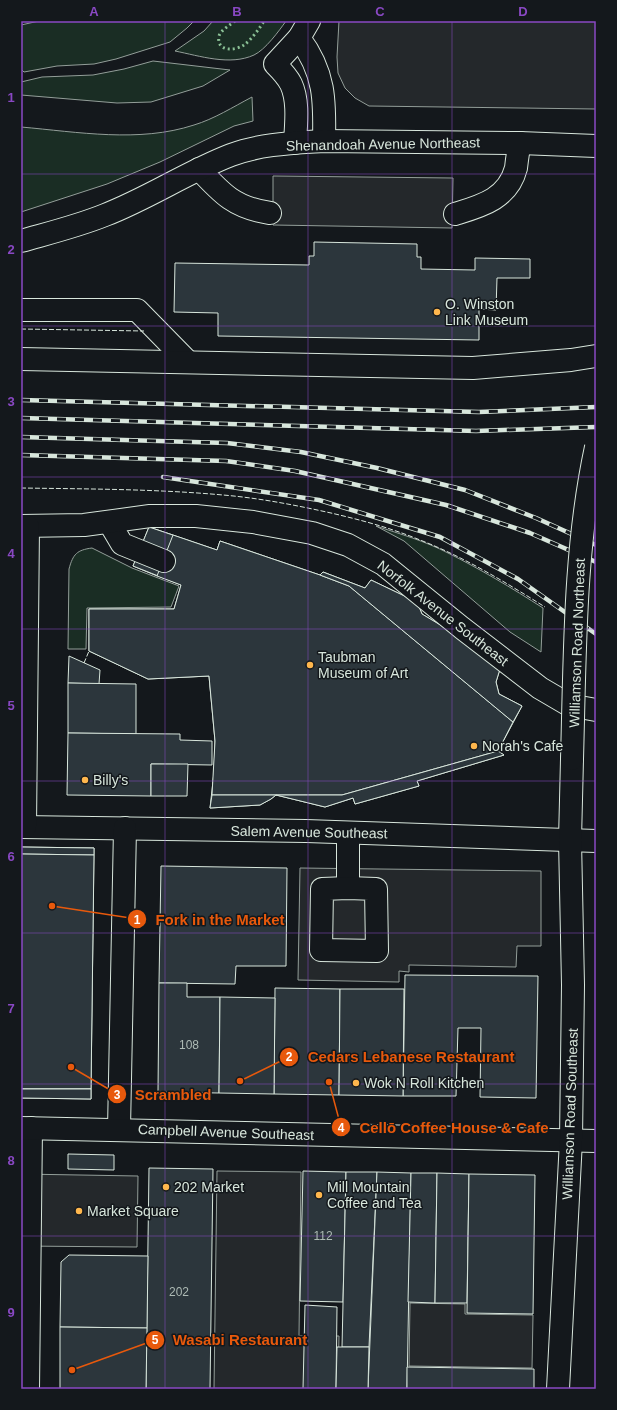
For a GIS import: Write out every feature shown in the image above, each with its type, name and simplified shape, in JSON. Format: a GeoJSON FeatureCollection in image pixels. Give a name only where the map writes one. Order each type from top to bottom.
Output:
{"type":"FeatureCollection","features":[{"type":"Feature","properties":{"kind":"street"},"geometry":{"type":"LineString","coordinates":[[295,143],[295,98],[291,84],[275,64],[304,30]]}},
{"type":"Feature","properties":{"kind":"street"},"geometry":{"type":"LineString","coordinates":[[304,30],[307,49],[315,64],[322,85],[324,100],[324,141]]}},
{"type":"Feature","properties":{"kind":"street","name":"Shenandoah Avenue Northeast"},"geometry":{"type":"LineString","coordinates":[[21,241],[105,216],[153,194],[199,169],[232,154],[264,146],[324,141],[520,143],[596,146]]}},
{"type":"Feature","properties":{"kind":"street"},"geometry":{"type":"LineString","coordinates":[[454,214],[482,206],[502,193],[510,182],[515,169],[520,143]]}},
{"type":"Feature","properties":{"kind":"street"},"geometry":{"type":"LineString","coordinates":[[199,169],[218,190],[238,204],[253,210],[270,213]]}},
{"type":"Feature","properties":{"kind":"street"},"geometry":{"type":"LineString","coordinates":[[21,310],[137,310],[188,362]]}},
{"type":"Feature","properties":{"kind":"street"},"geometry":{"type":"LineString","coordinates":[[21,359],[473,368],[571,360],[596,356]]}},
{"type":"Feature","properties":{"kind":"street","name":"Williamson Road Northeast"},"geometry":{"type":"LineString","coordinates":[[570,840],[576,615],[583,524],[596,447]]}},
{"type":"Feature","properties":{"kind":"street","name":"Norfolk Avenue Southeast"},"geometry":{"type":"LineString","coordinates":[[24,526],[84,525],[150,516],[196,516],[254,522],[312,533],[348,545],[383,564],[462,628],[540,688],[569,706],[596,710]]}},
{"type":"Feature","properties":{"kind":"street"},"geometry":{"type":"LineString","coordinates":[[110,522],[122,544],[164,561]]}},
{"type":"Feature","properties":{"kind":"street"},"geometry":{"type":"LineString","coordinates":[[23,827],[24,526]]}},
{"type":"Feature","properties":{"kind":"street","name":"Salem Avenue Southeast"},"geometry":{"type":"LineString","coordinates":[[23,827],[348,833],[596,841]]}},
{"type":"Feature","properties":{"kind":"street"},"geometry":{"type":"LineString","coordinates":[[119,1129],[125,828]]}},
{"type":"Feature","properties":{"kind":"street"},"geometry":{"type":"LineString","coordinates":[[348,833],[348,888]]}},
{"type":"Feature","properties":{"kind":"street","name":"Williamson Road Southeast"},"geometry":{"type":"LineString","coordinates":[[558,1389],[571,1140],[573,984],[570,840]]}},
{"type":"Feature","properties":{"kind":"street"},"geometry":{"type":"LineString","coordinates":[[26,1128],[28,1389]]}},
{"type":"Feature","properties":{"kind":"street","name":"Campbell Avenue Southeast"},"geometry":{"type":"LineString","coordinates":[[26,1128],[596,1141]]}},
{"type":"Feature","properties":{"kind":"green space"},"geometry":{"type":"Polygon","coordinates":[[[39,21],[194,21],[170,42],[116,59],[94,64],[57,66],[24,72],[21,69],[21,25],[39,21]]]}},
{"type":"Feature","properties":{"kind":"green space"},"geometry":{"type":"Polygon","coordinates":[[[213,21],[286,21],[272,40],[263,49],[254,55],[245,58],[235,60],[215,59],[175,51],[204,31],[213,21]]]}},
{"type":"Feature","properties":{"kind":"green space"},"geometry":{"type":"Polygon","coordinates":[[[153,61],[230,70],[203,86],[151,102],[117,103],[21,95],[21,82],[42,77],[93,75],[124,69],[153,61]]]}},
{"type":"Feature","properties":{"kind":"green space"},"geometry":{"type":"Polygon","coordinates":[[[252,97],[253,121],[234,126],[160,162],[107,184],[21,212],[21,127],[108,135],[152,134],[194,125],[209,120],[252,97]]]}},
{"type":"Feature","properties":{"kind":"green space"},"geometry":{"type":"Polygon","coordinates":[[[376,526],[421,541],[448,553],[496,579],[543,608],[541,652],[510,632],[404,541],[376,526]]]}},
{"type":"Feature","properties":{"kind":"green space"},"geometry":{"type":"Polygon","coordinates":[[[92,548],[132,568],[179,586],[171,607],[87,608],[86,649],[68,649],[69,569],[76,554],[83,550],[92,548]]]}},
{"type":"Feature","properties":{"kind":"shaded area"},"geometry":{"type":"Polygon","coordinates":[[[339,21],[596,21],[596,109],[369,106],[355,98],[345,88],[338,73],[337,57],[339,21]]]}},
{"type":"Feature","properties":{"kind":"shaded area"},"geometry":{"type":"Polygon","coordinates":[[[273,176],[453,178],[452,228],[273,225],[273,176]]]}},
{"type":"Feature","properties":{"kind":"shaded area"},"geometry":{"type":"Polygon","coordinates":[[[300,868],[541,871],[541,946],[517,946],[516,967],[409,965],[409,972],[399,971],[399,982],[298,980],[300,868]]]}},
{"type":"Feature","properties":{"kind":"shaded area"},"geometry":{"type":"Polygon","coordinates":[[[217,1171],[301,1172],[299,1336],[339,1336],[338,1389],[214,1389],[217,1171]]]}},
{"type":"Feature","properties":{"kind":"shaded area","name":"Market Square"},"geometry":{"type":"Polygon","coordinates":[[[21,1174],[138,1176],[137,1247],[21,1246],[21,1174]]]}},
{"type":"Feature","properties":{"kind":"shaded area"},"geometry":{"type":"Polygon","coordinates":[[[410,1303],[465,1304],[465,1314],[533,1315],[532,1368],[409,1366],[410,1303]]]}},
{"type":"Feature","properties":{"kind":"building"},"geometry":{"type":"Polygon","coordinates":[[[314,242],[417,244],[417,257],[421,257],[421,269],[475,270],[475,258],[530,259],[530,278],[497,278],[496,310],[479,309],[479,340],[218,336],[218,313],[174,312],[175,263],[309,265],[309,256],[314,256],[314,242]]]}},
{"type":"Feature","properties":{"kind":"building"},"geometry":{"type":"Polygon","coordinates":[[[149,527],[173,535],[157,576],[133,566],[149,527]]]}},
{"type":"Feature","properties":{"kind":"building","name":"Taubman Museum of Art"},"geometry":{"type":"Polygon","coordinates":[[[149,527],[217,550],[220,541],[320,575],[323,572],[365,588],[371,580],[417,602],[422,614],[458,635],[505,653],[496,682],[499,694],[522,706],[498,751],[504,755],[417,781],[419,786],[355,804],[353,798],[325,807],[276,795],[260,805],[210,808],[214,772],[215,741],[209,676],[148,679],[89,651],[89,609],[174,609],[181,585],[133,566],[149,527]]]}},
{"type":"Feature","properties":{"kind":"building","name":"Taubman Museum of Art"},"geometry":{"type":"Polygon","coordinates":[[[173,535],[217,550],[220,541],[349,586],[513,722],[498,751],[342,795],[212,795],[215,741],[209,676],[148,679],[89,651],[89,609],[174,609],[181,585],[157,576],[173,535]]]}},
{"type":"Feature","properties":{"kind":"building"},"geometry":{"type":"Polygon","coordinates":[[[323,572],[365,588],[371,580],[417,602],[422,614],[458,635],[505,653],[496,682],[499,694],[522,706],[513,722],[349,586],[320,575],[323,572]]]}},
{"type":"Feature","properties":{"kind":"building"},"geometry":{"type":"Polygon","coordinates":[[[69,656],[100,670],[99,684],[68,683],[69,656]]]}},
{"type":"Feature","properties":{"kind":"building"},"geometry":{"type":"Polygon","coordinates":[[[68,683],[136,684],[136,734],[68,733],[68,683]]]}},
{"type":"Feature","properties":{"kind":"building"},"geometry":{"type":"Polygon","coordinates":[[[68,733],[180,734],[180,740],[212,741],[212,765],[151,764],[151,796],[67,795],[68,733]]]}},
{"type":"Feature","properties":{"kind":"building"},"geometry":{"type":"Polygon","coordinates":[[[498,751],[504,755],[417,781],[419,786],[355,804],[353,798],[325,807],[276,795],[342,795],[498,751]]]}},
{"type":"Feature","properties":{"kind":"building"},"geometry":{"type":"Polygon","coordinates":[[[151,764],[188,764],[187,796],[151,796],[151,764]]]}},
{"type":"Feature","properties":{"kind":"building"},"geometry":{"type":"Polygon","coordinates":[[[212,795],[276,795],[260,805],[210,808],[212,795]]]}},
{"type":"Feature","properties":{"kind":"building"},"geometry":{"type":"Polygon","coordinates":[[[21,847],[94,848],[91,1089],[21,1089],[21,847]]]}},
{"type":"Feature","properties":{"kind":"building"},"geometry":{"type":"Polygon","coordinates":[[[21,847],[94,848],[94,855],[21,854],[21,847]]]}},
{"type":"Feature","properties":{"kind":"building"},"geometry":{"type":"Polygon","coordinates":[[[21,854],[94,855],[91,1089],[21,1089],[21,854]]]}},
{"type":"Feature","properties":{"kind":"building"},"geometry":{"type":"Polygon","coordinates":[[[161,866],[287,868],[286,966],[236,966],[235,984],[159,983],[161,866]]]}},
{"type":"Feature","properties":{"kind":"building"},"geometry":{"type":"Polygon","coordinates":[[[405,975],[538,976],[536,1098],[480,1097],[481,1028],[458,1028],[456,1096],[403,1096],[405,975]]]}},
{"type":"Feature","properties":{"kind":"building"},"geometry":{"type":"Polygon","coordinates":[[[159,983],[187,983],[187,997],[220,997],[219,1093],[158,1092],[159,983]]]}},
{"type":"Feature","properties":{"kind":"building"},"geometry":{"type":"Polygon","coordinates":[[[275,988],[340,989],[339,1095],[274,1094],[275,988]]]}},
{"type":"Feature","properties":{"kind":"building"},"geometry":{"type":"Polygon","coordinates":[[[340,989],[404,989],[403,1096],[339,1095],[340,989]]]}},
{"type":"Feature","properties":{"kind":"building"},"geometry":{"type":"Polygon","coordinates":[[[220,997],[275,998],[274,1094],[219,1093],[220,997]]]}},
{"type":"Feature","properties":{"kind":"building"},"geometry":{"type":"Polygon","coordinates":[[[21,1089],[91,1089],[91,1099],[21,1098],[21,1089]]]}},
{"type":"Feature","properties":{"kind":"building"},"geometry":{"type":"Polygon","coordinates":[[[21,1089],[91,1089],[91,1099],[21,1098],[21,1089]]]}},
{"type":"Feature","properties":{"kind":"building"},"geometry":{"type":"Polygon","coordinates":[[[68,1154],[114,1155],[114,1170],[68,1169],[68,1154]]]}},
{"type":"Feature","properties":{"kind":"building"},"geometry":{"type":"Polygon","coordinates":[[[149,1168],[213,1169],[210,1389],[146,1389],[149,1168]]]}},
{"type":"Feature","properties":{"kind":"building"},"geometry":{"type":"Polygon","coordinates":[[[303,1171],[346,1172],[343,1302],[300,1301],[303,1171]]]}},
{"type":"Feature","properties":{"kind":"building"},"geometry":{"type":"Polygon","coordinates":[[[346,1172],[377,1172],[369,1347],[342,1347],[346,1172]]]}},
{"type":"Feature","properties":{"kind":"building"},"geometry":{"type":"Polygon","coordinates":[[[377,1172],[411,1173],[407,1389],[368,1389],[377,1172]]]}},
{"type":"Feature","properties":{"kind":"building"},"geometry":{"type":"Polygon","coordinates":[[[411,1173],[437,1173],[435,1303],[408,1302],[411,1173]]]}},
{"type":"Feature","properties":{"kind":"building"},"geometry":{"type":"Polygon","coordinates":[[[437,1173],[469,1174],[467,1303],[435,1303],[437,1173]]]}},
{"type":"Feature","properties":{"kind":"building"},"geometry":{"type":"Polygon","coordinates":[[[469,1174],[535,1175],[533,1314],[467,1313],[469,1174]]]}},
{"type":"Feature","properties":{"kind":"building"},"geometry":{"type":"Polygon","coordinates":[[[69,1255],[148,1256],[147,1328],[60,1327],[61,1262],[69,1255]]]}},
{"type":"Feature","properties":{"kind":"building"},"geometry":{"type":"Polygon","coordinates":[[[305,1305],[337,1307],[336,1389],[303,1389],[305,1305]]]}},
{"type":"Feature","properties":{"kind":"building"},"geometry":{"type":"Polygon","coordinates":[[[60,1327],[147,1328],[146,1389],[60,1389],[60,1327]]]}},
{"type":"Feature","properties":{"kind":"building"},"geometry":{"type":"Polygon","coordinates":[[[337,1347],[369,1347],[368,1389],[336,1389],[337,1347]]]}},
{"type":"Feature","properties":{"kind":"building"},"geometry":{"type":"Polygon","coordinates":[[[407,1367],[534,1369],[534,1389],[407,1389],[407,1367]]]}},
{"type":"Feature","properties":{"kind":"railway"},"geometry":{"type":"LineString","coordinates":[[21,400],[479,412],[596,407]]}},
{"type":"Feature","properties":{"kind":"railway"},"geometry":{"type":"LineString","coordinates":[[21,418],[476,431],[596,427]]}},
{"type":"Feature","properties":{"kind":"railway"},"geometry":{"type":"LineString","coordinates":[[21,437],[227,443],[301,452],[377,468],[465,490],[536,518],[596,545]]}},
{"type":"Feature","properties":{"kind":"railway"},"geometry":{"type":"LineString","coordinates":[[21,455],[226,461],[295,471],[446,505],[530,533],[596,562]]}},
{"type":"Feature","properties":{"kind":"railway"},"geometry":{"type":"LineString","coordinates":[[163,477],[319,500],[440,537],[518,579],[596,634]]}},
{"type":"Feature","properties":{"kind":"hedge"},"geometry":{"type":"LineString","coordinates":[[235,21],[219,36],[220,45],[227,49],[244,45],[250,40],[264,21]]}},
{"type":"Feature","properties":{"kind":"fence"},"geometry":{"type":"LineString","coordinates":[[21,329],[144,331]]}},
{"type":"Feature","properties":{"kind":"fence"},"geometry":{"type":"LineString","coordinates":[[21,488],[147,490],[223,495],[277,502],[331,513],[387,528],[452,554],[484,570],[545,607]]}},
{"type":"Feature","properties":{"kind":"fence"},"geometry":{"type":"LineString","coordinates":[[84,663],[89,651]]}},
{"type":"Feature","properties":{"kind":"place","name":"O. Winston Link Museum"},"geometry":{"type":"Point","coordinates":[437,312]}},
{"type":"Feature","properties":{"kind":"place","name":"Taubman Museum of Art"},"geometry":{"type":"Point","coordinates":[310,665]}},
{"type":"Feature","properties":{"kind":"place","name":"Norah's Cafe"},"geometry":{"type":"Point","coordinates":[474,746]}},
{"type":"Feature","properties":{"kind":"place","name":"Billy's"},"geometry":{"type":"Point","coordinates":[85,780]}},
{"type":"Feature","properties":{"kind":"place","name":"Fork in the Market"},"geometry":{"type":"Point","coordinates":[52,906]}},
{"type":"Feature","properties":{"kind":"place","name":"Scrambled"},"geometry":{"type":"Point","coordinates":[71,1067]}},
{"type":"Feature","properties":{"kind":"place","name":"Cedars Lebanese Restaurant"},"geometry":{"type":"Point","coordinates":[240,1081]}},
{"type":"Feature","properties":{"kind":"place","name":"Cellō Coffee House & Cafe"},"geometry":{"type":"Point","coordinates":[329,1082]}},
{"type":"Feature","properties":{"kind":"place","name":"Wok N Roll Kitchen"},"geometry":{"type":"Point","coordinates":[356,1083]}},
{"type":"Feature","properties":{"kind":"place","name":"202 Market"},"geometry":{"type":"Point","coordinates":[166,1187]}},
{"type":"Feature","properties":{"kind":"place","name":"Mill Mountain Coffee and Tea"},"geometry":{"type":"Point","coordinates":[319,1195]}},
{"type":"Feature","properties":{"kind":"place","name":"Market Square"},"geometry":{"type":"Point","coordinates":[79,1211]}},
{"type":"Feature","properties":{"kind":"place","name":"Wasabi Restaurant"},"geometry":{"type":"Point","coordinates":[72,1370]}}]}
